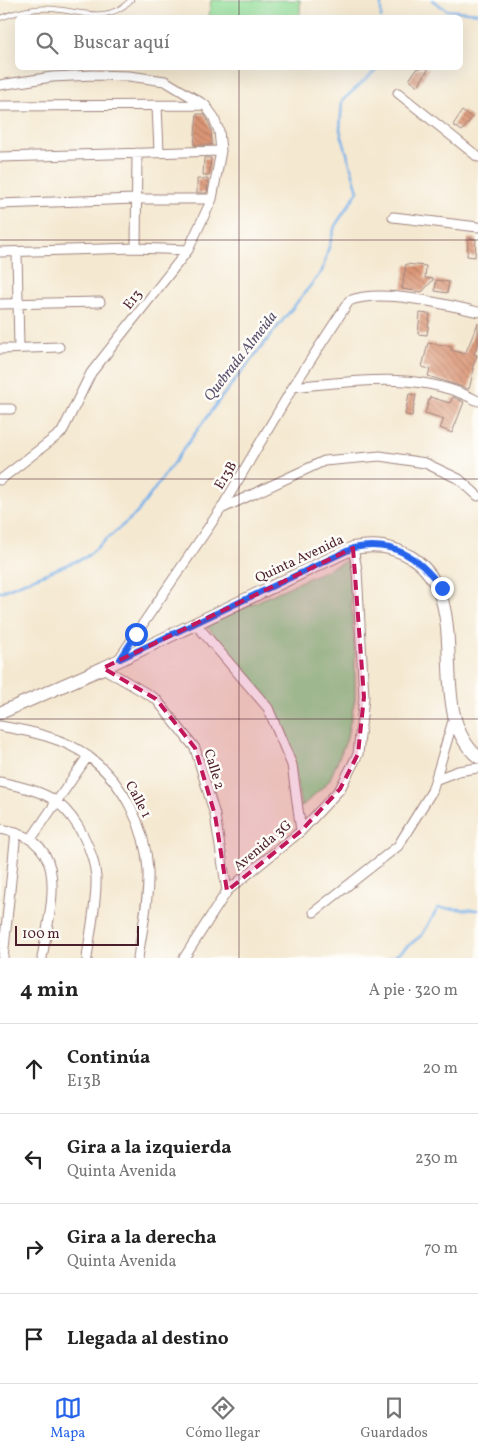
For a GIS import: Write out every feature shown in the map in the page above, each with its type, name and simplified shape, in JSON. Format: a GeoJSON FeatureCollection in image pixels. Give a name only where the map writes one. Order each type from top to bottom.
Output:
{"type":"FeatureCollection","features":[{"type":"Feature","properties":{"kind":"street"},"geometry":{"type":"LineString","coordinates":[[0,85],[52,77],[128,76],[165,81],[205,105]]}},
{"type":"Feature","properties":{"kind":"street"},"geometry":{"type":"LineString","coordinates":[[398,93],[478,157]]}},
{"type":"Feature","properties":{"kind":"street"},"geometry":{"type":"LineString","coordinates":[[0,106],[205,105]]}},
{"type":"Feature","properties":{"kind":"street","name":"E13"},"geometry":{"type":"LineString","coordinates":[[0,480],[62,432],[92,373],[188,250],[212,199],[221,151],[219,132],[213,116],[205,105]]}},
{"type":"Feature","properties":{"kind":"street"},"geometry":{"type":"LineString","coordinates":[[158,106],[159,151]]}},
{"type":"Feature","properties":{"kind":"street"},"geometry":{"type":"LineString","coordinates":[[0,157],[159,151],[221,151]]}},
{"type":"Feature","properties":{"kind":"street"},"geometry":{"type":"LineString","coordinates":[[136,248],[135,199],[137,153]]}},
{"type":"Feature","properties":{"kind":"street"},"geometry":{"type":"LineString","coordinates":[[0,204],[135,199],[212,199]]}},
{"type":"Feature","properties":{"kind":"street"},"geometry":{"type":"LineString","coordinates":[[393,217],[478,227]]}},
{"type":"Feature","properties":{"kind":"street"},"geometry":{"type":"LineString","coordinates":[[0,252],[136,248],[188,250]]}},
{"type":"Feature","properties":{"kind":"street"},"geometry":{"type":"LineString","coordinates":[[17,252],[20,303],[19,348]]}},
{"type":"Feature","properties":{"kind":"street","name":"E13B"},"geometry":{"type":"LineString","coordinates":[[120,659],[221,509],[293,387],[349,301],[359,297],[372,296],[438,302],[478,312]]}},
{"type":"Feature","properties":{"kind":"street"},"geometry":{"type":"LineString","coordinates":[[0,304],[100,302]]}},
{"type":"Feature","properties":{"kind":"street"},"geometry":{"type":"LineString","coordinates":[[0,349],[59,348]]}},
{"type":"Feature","properties":{"kind":"street"},"geometry":{"type":"LineString","coordinates":[[293,387],[370,380],[411,381],[457,390],[478,401]]}},
{"type":"Feature","properties":{"kind":"street"},"geometry":{"type":"LineString","coordinates":[[0,409],[11,410]]}},
{"type":"Feature","properties":{"kind":"street"},"geometry":{"type":"LineString","coordinates":[[221,509],[324,461],[380,456],[425,463],[460,479],[478,496]]}},
{"type":"Feature","properties":{"kind":"street","name":"Quinta Avenida"},"geometry":{"type":"LineString","coordinates":[[0,713],[103,668],[353,548],[382,545],[403,553],[422,564],[442,588],[450,616],[455,712],[463,738],[478,758]]}},
{"type":"Feature","properties":{"kind":"street","name":"Avenida 3G"},"geometry":{"type":"LineString","coordinates":[[184,958],[227,891],[301,831],[340,789],[358,754],[364,698],[357,570],[353,548]]}},
{"type":"Feature","properties":{"kind":"street"},"geometry":{"type":"LineString","coordinates":[[195,623],[268,708],[292,765],[301,831]]}},
{"type":"Feature","properties":{"kind":"street","name":"Calle 2"},"geometry":{"type":"LineString","coordinates":[[103,668],[156,699],[195,748],[215,815],[227,891]]}},
{"type":"Feature","properties":{"kind":"street"},"geometry":{"type":"LineString","coordinates":[[314,912],[398,846],[432,791],[455,712]]}},
{"type":"Feature","properties":{"kind":"street","name":"Calle 1"},"geometry":{"type":"LineString","coordinates":[[0,726],[30,732],[70,746],[88,756],[112,778],[132,810],[145,842],[147,895],[138,958]]}},
{"type":"Feature","properties":{"kind":"street"},"geometry":{"type":"LineString","coordinates":[[31,838],[58,803],[88,756]]}},
{"type":"Feature","properties":{"kind":"street"},"geometry":{"type":"LineString","coordinates":[[437,778],[458,771],[478,768]]}},
{"type":"Feature","properties":{"kind":"street"},"geometry":{"type":"LineString","coordinates":[[0,782],[21,786],[58,803],[82,833],[92,854],[96,878],[87,958]]}},
{"type":"Feature","properties":{"kind":"street"},"geometry":{"type":"LineString","coordinates":[[0,830],[16,832],[31,838],[46,858],[54,881],[42,958]]}},
{"type":"Feature","properties":{"kind":"street"},"geometry":{"type":"LineString","coordinates":[[3,958],[16,832]]}},
{"type":"Feature","properties":{"kind":"lane"},"geometry":{"type":"LineString","coordinates":[[100,15],[109,14],[124,6],[130,0]]}},
{"type":"Feature","properties":{"kind":"lane"},"geometry":{"type":"LineString","coordinates":[[0,18],[24,11],[52,8],[86,15]]}},
{"type":"Feature","properties":{"kind":"highlighted area"},"geometry":{"type":"Polygon","coordinates":[[[353,548],[364,697],[358,754],[340,789],[301,831],[227,891],[215,815],[195,748],[156,699],[103,668],[353,548]]]}},
{"type":"Feature","properties":{"kind":"green space"},"geometry":{"type":"Polygon","coordinates":[[[211,0],[300,0],[300,15],[209,15],[211,0]]]}},
{"type":"Feature","properties":{"kind":"green space"},"geometry":{"type":"Polygon","coordinates":[[[348,560],[355,656],[355,699],[346,741],[329,781],[301,807],[292,754],[269,703],[206,625],[348,560]]]}},
{"type":"Feature","properties":{"kind":"building"},"geometry":{"type":"Polygon","coordinates":[[[416,70],[428,70],[418,86],[409,80],[416,70]]]}},
{"type":"Feature","properties":{"kind":"building"},"geometry":{"type":"Polygon","coordinates":[[[462,111],[472,118],[462,131],[453,125],[462,111]]]}},
{"type":"Feature","properties":{"kind":"building"},"geometry":{"type":"Polygon","coordinates":[[[197,114],[204,114],[207,119],[211,129],[212,145],[194,145],[197,114]]]}},
{"type":"Feature","properties":{"kind":"building"},"geometry":{"type":"Polygon","coordinates":[[[204,158],[211,158],[209,175],[203,175],[204,158]]]}},
{"type":"Feature","properties":{"kind":"building"},"geometry":{"type":"Polygon","coordinates":[[[197,179],[208,179],[207,193],[197,193],[197,179]]]}},
{"type":"Feature","properties":{"kind":"building"},"geometry":{"type":"Polygon","coordinates":[[[468,238],[476,239],[475,257],[467,256],[468,238]]]}},
{"type":"Feature","properties":{"kind":"building"},"geometry":{"type":"Polygon","coordinates":[[[406,264],[426,266],[425,278],[434,279],[422,292],[402,289],[406,264]]]}},
{"type":"Feature","properties":{"kind":"building"},"geometry":{"type":"Polygon","coordinates":[[[436,280],[449,282],[447,293],[435,291],[436,280]]]}},
{"type":"Feature","properties":{"kind":"building"},"geometry":{"type":"Polygon","coordinates":[[[420,313],[430,314],[427,335],[418,334],[420,313]]]}},
{"type":"Feature","properties":{"kind":"building"},"geometry":{"type":"Polygon","coordinates":[[[478,323],[478,344],[474,354],[477,355],[472,369],[474,369],[469,389],[428,376],[430,369],[422,367],[428,343],[452,346],[451,350],[465,354],[478,323]]]}},
{"type":"Feature","properties":{"kind":"building"},"geometry":{"type":"Polygon","coordinates":[[[409,394],[416,395],[412,416],[405,415],[409,394]]]}},
{"type":"Feature","properties":{"kind":"building"},"geometry":{"type":"Polygon","coordinates":[[[430,397],[450,403],[453,397],[464,402],[452,433],[440,428],[444,419],[425,413],[430,397]]]}},
{"type":"Feature","properties":{"kind":"waterway","name":"Quebrada Almeida"},"geometry":{"type":"LineString","coordinates":[[381,0],[381,15]]}},
{"type":"Feature","properties":{"kind":"waterway"},"geometry":{"type":"LineString","coordinates":[[432,0],[447,10],[478,13]]}},
{"type":"Feature","properties":{"kind":"waterway","name":"Quebrada Almeida"},"geometry":{"type":"LineString","coordinates":[[0,592],[86,557],[137,513],[220,399],[322,271],[335,226],[358,191],[340,130],[342,101],[376,70]]}},
{"type":"Feature","properties":{"kind":"waterway"},"geometry":{"type":"LineString","coordinates":[[389,958],[394,957],[422,935],[438,908],[478,910]]}},
{"type":"Feature","properties":{"kind":"route"},"geometry":{"type":"LineString","coordinates":[[136,634],[120,659],[353,548],[372,545],[382,545],[403,553],[422,564],[442,588]]}}]}
